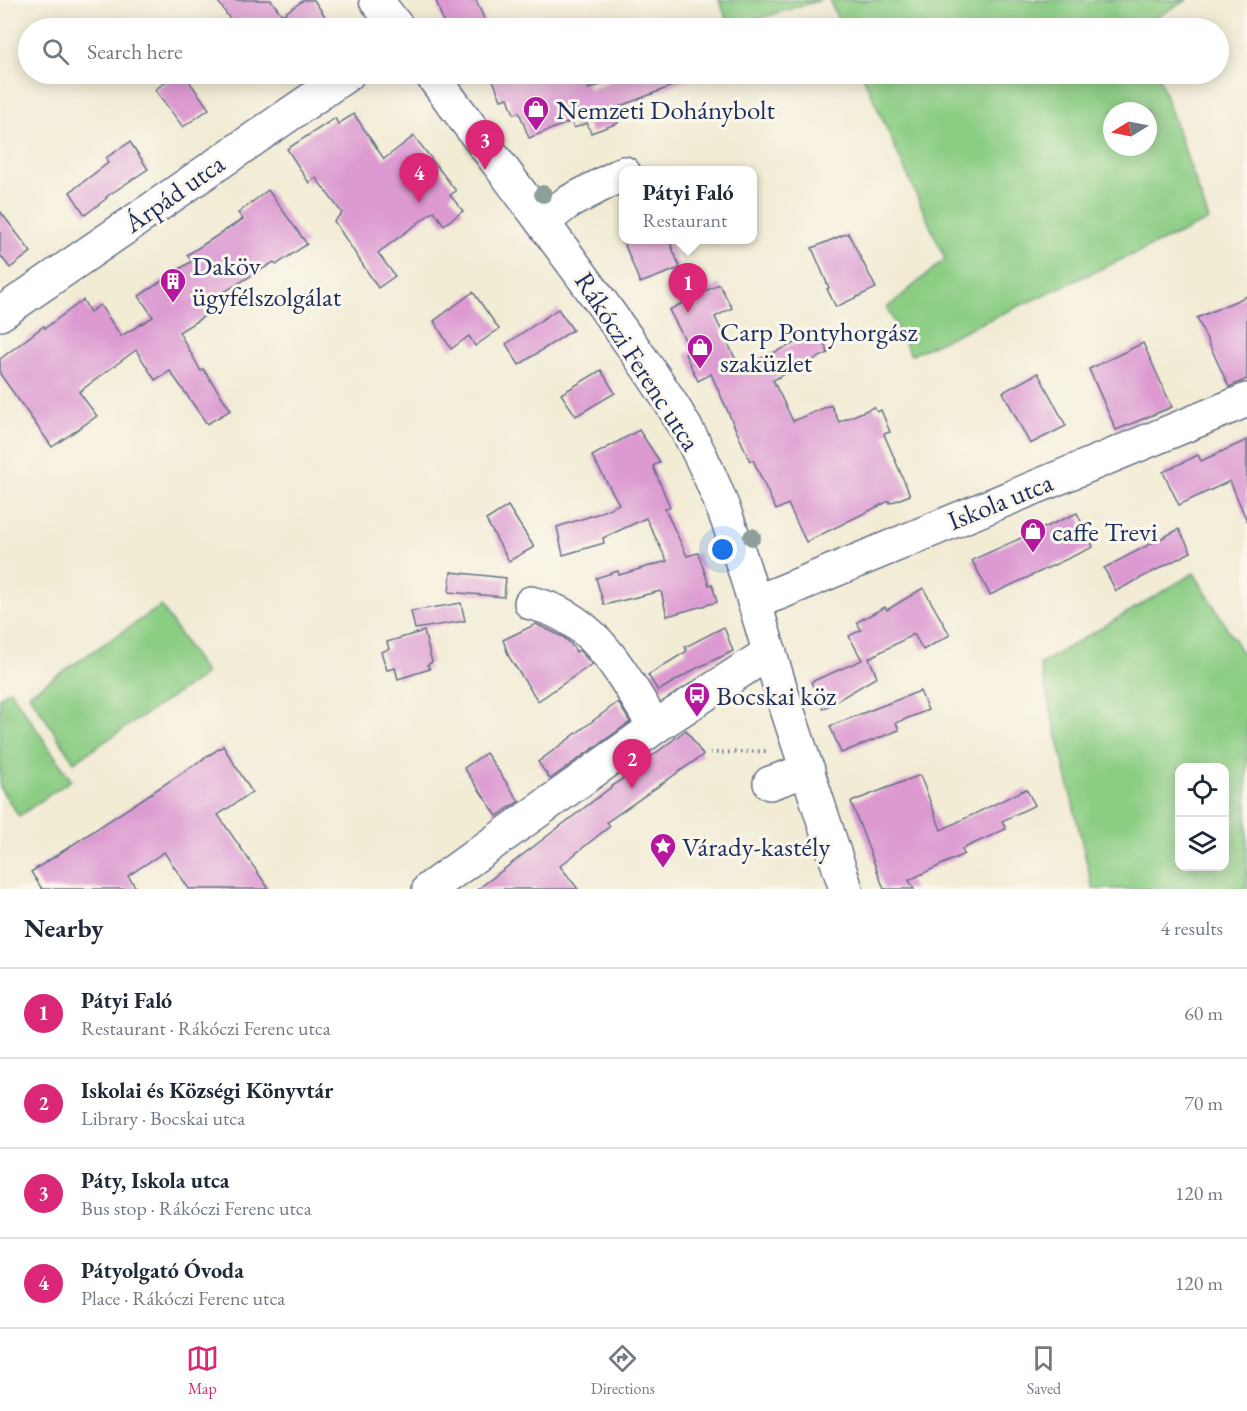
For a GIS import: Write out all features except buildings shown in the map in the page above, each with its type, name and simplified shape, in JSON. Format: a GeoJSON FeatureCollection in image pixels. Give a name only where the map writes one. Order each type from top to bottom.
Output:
{"type":"FeatureCollection","features":[{"type":"Feature","properties":{"kind":"street"},"geometry":{"type":"LineString","coordinates":[[376,0],[390,18]]}},
{"type":"Feature","properties":{"kind":"street","name":"Árpád utca"},"geometry":{"type":"LineString","coordinates":[[0,314],[334,84]]}},
{"type":"Feature","properties":{"kind":"street","name":"Rákóczi Ferenc utca"},"geometry":{"type":"LineString","coordinates":[[439,84],[543,222],[658,384],[700,456],[725,512],[771,652],[787,712],[846,889]]}},
{"type":"Feature","properties":{"kind":"street"},"geometry":{"type":"LineString","coordinates":[[543,222],[567,203],[619,175]]}},
{"type":"Feature","properties":{"kind":"street","name":"Iskola utca"},"geometry":{"type":"LineString","coordinates":[[754,602],[1247,400]]}},
{"type":"Feature","properties":{"kind":"street"},"geometry":{"type":"LineString","coordinates":[[531,603],[558,611],[573,620],[605,648],[655,727]]}},
{"type":"Feature","properties":{"kind":"street"},"geometry":{"type":"LineString","coordinates":[[429,889],[655,727],[771,652]]}},
{"type":"Feature","properties":{"kind":"street"},"geometry":{"type":"LineString","coordinates":[[770,783],[808,770]]}},
{"type":"Feature","properties":{"kind":"path"},"geometry":{"type":"LineString","coordinates":[[710,753],[768,751]]}},
{"type":"Feature","properties":{"kind":"green space"},"geometry":{"type":"Polygon","coordinates":[[[719,0],[821,0],[760,18],[726,18],[719,0]]]}},
{"type":"Feature","properties":{"kind":"green space"},"geometry":{"type":"Polygon","coordinates":[[[829,0],[1187,0],[1155,18],[837,18],[829,0]]]}},
{"type":"Feature","properties":{"kind":"green space"},"geometry":{"type":"Polygon","coordinates":[[[866,84],[1161,84],[1209,220],[911,355],[887,308],[945,259],[866,84]]]}},
{"type":"Feature","properties":{"kind":"green space"},"geometry":{"type":"Polygon","coordinates":[[[1194,573],[1247,661],[1247,889],[1093,889],[1040,664],[1194,573]]]}},
{"type":"Feature","properties":{"kind":"green space"},"geometry":{"type":"Polygon","coordinates":[[[161,606],[206,674],[74,762],[29,694],[161,606]]]}},
{"type":"Feature","properties":{"kind":"green space"},"geometry":{"type":"Polygon","coordinates":[[[10,690],[71,780],[19,816],[0,788],[0,697],[10,690]]]}},
{"type":"Feature","properties":{"kind":"place","name":"Nemzeti Dohánybolt"},"geometry":{"type":"Point","coordinates":[536,132]}},
{"type":"Feature","properties":{"kind":"place","name":"Páty, Iskola utca"},"geometry":{"type":"Point","coordinates":[485,170]}},
{"type":"Feature","properties":{"kind":"place","name":"Pátyolgató Óvoda"},"geometry":{"type":"Point","coordinates":[419,203]}},
{"type":"Feature","properties":{"kind":"place","name":"Daköv ügyfélszolgálat"},"geometry":{"type":"Point","coordinates":[173,304]}},
{"type":"Feature","properties":{"kind":"place","name":"Pátyi Faló"},"geometry":{"type":"Point","coordinates":[688,313]}},
{"type":"Feature","properties":{"kind":"place","name":"Carp Pontyhorgász szaküzlet"},"geometry":{"type":"Point","coordinates":[700,370]}},
{"type":"Feature","properties":{"kind":"place","name":"caffe Trevi"},"geometry":{"type":"Point","coordinates":[1033,554]}},
{"type":"Feature","properties":{"kind":"place","name":"Bocskai köz"},"geometry":{"type":"Point","coordinates":[697,718]}},
{"type":"Feature","properties":{"kind":"place","name":"Iskolai és Községi Könyvtár"},"geometry":{"type":"Point","coordinates":[632,789]}},
{"type":"Feature","properties":{"kind":"place","name":"Várady-kastély"},"geometry":{"type":"Point","coordinates":[663,869]}}]}
